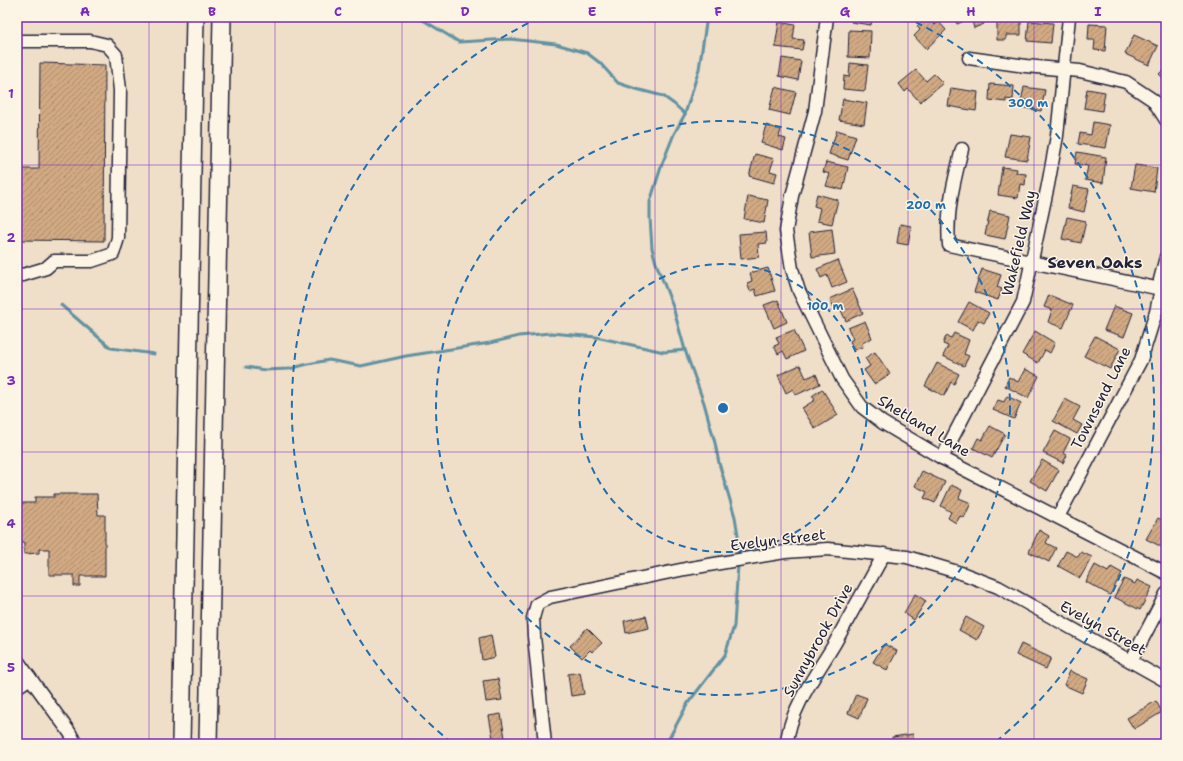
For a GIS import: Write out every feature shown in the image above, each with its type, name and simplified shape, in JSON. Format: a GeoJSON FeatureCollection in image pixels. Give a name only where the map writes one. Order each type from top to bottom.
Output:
{"type":"FeatureCollection","features":[{"type":"Feature","properties":{"kind":"highway"},"geometry":{"type":"LineString","coordinates":[[181,744],[195,17]]}},
{"type":"Feature","properties":{"kind":"highway"},"geometry":{"type":"LineString","coordinates":[[208,744],[222,17]]}},
{"type":"Feature","properties":{"kind":"street","name":"Shetland Lane"},"geometry":{"type":"LineString","coordinates":[[827,17],[815,111],[792,196],[786,231],[792,269],[799,291],[842,379],[862,407],[884,423],[942,458],[1166,573]]}},
{"type":"Feature","properties":{"kind":"street","name":"Wakefield Way"},"geometry":{"type":"LineString","coordinates":[[942,458],[1023,302],[1057,136],[1069,17]]}},
{"type":"Feature","properties":{"kind":"street"},"geometry":{"type":"LineString","coordinates":[[17,41],[90,41],[107,45],[116,55],[120,90],[118,238],[113,254],[92,261],[54,262],[46,268],[23,275],[17,274]]}},
{"type":"Feature","properties":{"kind":"street"},"geometry":{"type":"LineString","coordinates":[[969,58],[1080,71],[1126,82],[1153,100],[1166,120]]}},
{"type":"Feature","properties":{"kind":"street"},"geometry":{"type":"LineString","coordinates":[[962,149],[949,206],[949,245],[1163,290]]}},
{"type":"Feature","properties":{"kind":"street","name":"Townsend Lane"},"geometry":{"type":"LineString","coordinates":[[1058,517],[1141,360],[1163,290],[1160,280],[1166,257]]}},
{"type":"Feature","properties":{"kind":"street","name":"Evelyn Street"},"geometry":{"type":"LineString","coordinates":[[546,744],[534,636],[533,618],[537,604],[550,597],[685,569],[784,552],[828,549],[884,554],[907,557],[964,574],[998,587],[1166,681]]}},
{"type":"Feature","properties":{"kind":"street","name":"Sunnybrook Drive"},"geometry":{"type":"LineString","coordinates":[[787,744],[787,736],[796,710],[812,679],[884,554]]}},
{"type":"Feature","properties":{"kind":"street"},"geometry":{"type":"LineString","coordinates":[[1131,661],[1166,594]]}},
{"type":"Feature","properties":{"kind":"street"},"geometry":{"type":"LineString","coordinates":[[17,660],[70,733],[76,744]]}},
{"type":"Feature","properties":{"kind":"street"},"geometry":{"type":"LineString","coordinates":[[17,687],[30,678]]}},
{"type":"Feature","properties":{"kind":"building"},"geometry":{"type":"Polygon","coordinates":[[[852,17],[872,17],[871,25],[851,22],[852,17]]]}},
{"type":"Feature","properties":{"kind":"building"},"geometry":{"type":"Polygon","coordinates":[[[926,17],[935,25],[939,22],[946,30],[926,49],[914,36],[920,30],[917,26],[926,17]]]}},
{"type":"Feature","properties":{"kind":"building"},"geometry":{"type":"Polygon","coordinates":[[[954,17],[981,17],[984,24],[974,28],[971,18],[957,24],[954,17]]]}},
{"type":"Feature","properties":{"kind":"building"},"geometry":{"type":"Polygon","coordinates":[[[997,18],[1021,18],[1021,35],[1006,35],[1006,40],[997,40],[997,18]]]}},
{"type":"Feature","properties":{"kind":"building"},"geometry":{"type":"Polygon","coordinates":[[[1029,21],[1053,23],[1051,43],[1027,41],[1029,21]]]}},
{"type":"Feature","properties":{"kind":"building"},"geometry":{"type":"Polygon","coordinates":[[[779,22],[795,25],[793,39],[804,40],[802,50],[775,47],[779,22]]]}},
{"type":"Feature","properties":{"kind":"building"},"geometry":{"type":"Polygon","coordinates":[[[1089,24],[1107,25],[1105,51],[1094,50],[1095,40],[1088,40],[1089,24]]]}},
{"type":"Feature","properties":{"kind":"building"},"geometry":{"type":"Polygon","coordinates":[[[849,30],[871,31],[870,58],[848,57],[849,30]]]}},
{"type":"Feature","properties":{"kind":"building"},"geometry":{"type":"Polygon","coordinates":[[[1134,35],[1158,46],[1149,65],[1125,54],[1134,35]]]}},
{"type":"Feature","properties":{"kind":"building"},"geometry":{"type":"Polygon","coordinates":[[[782,58],[801,61],[798,80],[779,76],[782,58]]]}},
{"type":"Feature","properties":{"kind":"building"},"geometry":{"type":"Polygon","coordinates":[[[40,63],[105,65],[104,241],[17,240],[17,169],[39,169],[40,63]]]}},
{"type":"Feature","properties":{"kind":"building"},"geometry":{"type":"Polygon","coordinates":[[[850,63],[868,65],[865,91],[843,89],[844,76],[849,77],[850,63]]]}},
{"type":"Feature","properties":{"kind":"building"},"geometry":{"type":"Polygon","coordinates":[[[1166,67],[1166,81],[1159,74],[1166,67]]]}},
{"type":"Feature","properties":{"kind":"building"},"geometry":{"type":"Polygon","coordinates":[[[916,70],[926,81],[934,74],[943,83],[920,102],[908,89],[905,92],[899,84],[916,70]]]}},
{"type":"Feature","properties":{"kind":"building"},"geometry":{"type":"Polygon","coordinates":[[[990,84],[1014,86],[1013,100],[1006,99],[1006,102],[989,100],[990,84]]]}},
{"type":"Feature","properties":{"kind":"building"},"geometry":{"type":"Polygon","coordinates":[[[775,87],[796,92],[790,115],[769,110],[775,87]]]}},
{"type":"Feature","properties":{"kind":"building"},"geometry":{"type":"Polygon","coordinates":[[[1024,87],[1045,90],[1041,111],[1020,107],[1024,87]]]}},
{"type":"Feature","properties":{"kind":"building"},"geometry":{"type":"Polygon","coordinates":[[[951,88],[978,92],[976,111],[948,106],[951,88]]]}},
{"type":"Feature","properties":{"kind":"building"},"geometry":{"type":"Polygon","coordinates":[[[1087,89],[1105,92],[1102,111],[1084,108],[1087,89]]]}},
{"type":"Feature","properties":{"kind":"building"},"geometry":{"type":"Polygon","coordinates":[[[843,99],[867,103],[864,124],[839,120],[843,99]]]}},
{"type":"Feature","properties":{"kind":"building"},"geometry":{"type":"Polygon","coordinates":[[[1093,122],[1110,125],[1106,148],[1078,144],[1080,133],[1091,135],[1093,122]]]}},
{"type":"Feature","properties":{"kind":"building"},"geometry":{"type":"Polygon","coordinates":[[[766,125],[781,130],[779,137],[786,139],[783,150],[761,143],[766,125]]]}},
{"type":"Feature","properties":{"kind":"building"},"geometry":{"type":"Polygon","coordinates":[[[837,130],[856,136],[848,160],[829,154],[837,130]]]}},
{"type":"Feature","properties":{"kind":"building"},"geometry":{"type":"Polygon","coordinates":[[[1010,134],[1031,137],[1027,160],[1005,157],[1010,134]]]}},
{"type":"Feature","properties":{"kind":"building"},"geometry":{"type":"Polygon","coordinates":[[[1077,152],[1106,157],[1103,183],[1085,180],[1088,166],[1075,164],[1077,152]]]}},
{"type":"Feature","properties":{"kind":"building"},"geometry":{"type":"Polygon","coordinates":[[[755,154],[774,159],[770,171],[777,173],[774,183],[749,176],[755,154]]]}},
{"type":"Feature","properties":{"kind":"building"},"geometry":{"type":"Polygon","coordinates":[[[826,162],[848,167],[843,190],[826,186],[830,174],[823,172],[826,162]]]}},
{"type":"Feature","properties":{"kind":"building"},"geometry":{"type":"Polygon","coordinates":[[[1135,165],[1157,168],[1154,192],[1131,188],[1135,165]]]}},
{"type":"Feature","properties":{"kind":"building"},"geometry":{"type":"Polygon","coordinates":[[[1002,167],[1017,169],[1016,173],[1026,174],[1025,185],[1020,184],[1018,198],[998,195],[1002,167]]]}},
{"type":"Feature","properties":{"kind":"building"},"geometry":{"type":"Polygon","coordinates":[[[1073,186],[1089,189],[1084,212],[1068,208],[1073,186]]]}},
{"type":"Feature","properties":{"kind":"building"},"geometry":{"type":"Polygon","coordinates":[[[817,194],[838,200],[832,224],[817,221],[820,208],[814,206],[817,194]]]}},
{"type":"Feature","properties":{"kind":"building"},"geometry":{"type":"Polygon","coordinates":[[[748,196],[768,200],[764,223],[744,219],[748,196]]]}},
{"type":"Feature","properties":{"kind":"building"},"geometry":{"type":"Polygon","coordinates":[[[990,211],[1010,215],[1005,239],[985,235],[990,211]]]}},
{"type":"Feature","properties":{"kind":"building"},"geometry":{"type":"Polygon","coordinates":[[[1067,217],[1086,221],[1081,243],[1062,239],[1067,217]]]}},
{"type":"Feature","properties":{"kind":"building"},"geometry":{"type":"Polygon","coordinates":[[[900,224],[911,226],[908,245],[897,243],[900,224]]]}},
{"type":"Feature","properties":{"kind":"building"},"geometry":{"type":"Polygon","coordinates":[[[832,229],[835,254],[812,257],[809,232],[832,229]]]}},
{"type":"Feature","properties":{"kind":"building"},"geometry":{"type":"Polygon","coordinates":[[[766,232],[767,243],[758,244],[759,257],[741,259],[739,234],[766,232]]]}},
{"type":"Feature","properties":{"kind":"building"},"geometry":{"type":"Polygon","coordinates":[[[838,260],[847,282],[832,288],[827,275],[821,278],[817,269],[838,260]]]}},
{"type":"Feature","properties":{"kind":"building"},"geometry":{"type":"Polygon","coordinates":[[[768,268],[775,291],[757,296],[755,289],[750,291],[747,283],[752,281],[750,273],[768,268]]]}},
{"type":"Feature","properties":{"kind":"building"},"geometry":{"type":"Polygon","coordinates":[[[982,269],[1001,275],[997,287],[1002,289],[998,300],[974,292],[982,269]]]}},
{"type":"Feature","properties":{"kind":"building"},"geometry":{"type":"Polygon","coordinates":[[[852,289],[863,313],[846,321],[839,306],[834,308],[830,299],[852,289]]]}},
{"type":"Feature","properties":{"kind":"building"},"geometry":{"type":"Polygon","coordinates":[[[1049,295],[1073,305],[1063,328],[1048,322],[1052,310],[1044,307],[1049,295]]]}},
{"type":"Feature","properties":{"kind":"building"},"geometry":{"type":"Polygon","coordinates":[[[778,300],[787,322],[774,328],[764,305],[778,300]]]}},
{"type":"Feature","properties":{"kind":"building"},"geometry":{"type":"Polygon","coordinates":[[[969,302],[989,313],[984,323],[978,320],[973,330],[958,322],[969,302]]]}},
{"type":"Feature","properties":{"kind":"building"},"geometry":{"type":"Polygon","coordinates":[[[1114,306],[1133,313],[1124,337],[1104,330],[1114,306]]]}},
{"type":"Feature","properties":{"kind":"building"},"geometry":{"type":"Polygon","coordinates":[[[865,321],[872,338],[862,343],[863,347],[854,350],[850,341],[853,339],[848,328],[865,321]]]}},
{"type":"Feature","properties":{"kind":"building"},"geometry":{"type":"Polygon","coordinates":[[[794,330],[804,351],[787,359],[783,351],[778,354],[774,346],[779,344],[776,337],[794,330]]]}},
{"type":"Feature","properties":{"kind":"building"},"geometry":{"type":"Polygon","coordinates":[[[1035,331],[1055,343],[1050,353],[1045,350],[1038,363],[1022,354],[1035,331]]]}},
{"type":"Feature","properties":{"kind":"building"},"geometry":{"type":"Polygon","coordinates":[[[954,333],[969,340],[964,354],[969,356],[964,366],[943,356],[948,346],[943,344],[946,336],[951,338],[954,333]]]}},
{"type":"Feature","properties":{"kind":"building"},"geometry":{"type":"Polygon","coordinates":[[[1095,336],[1120,349],[1110,369],[1084,356],[1095,336]]]}},
{"type":"Feature","properties":{"kind":"building"},"geometry":{"type":"Polygon","coordinates":[[[875,352],[890,374],[874,384],[864,370],[870,366],[865,358],[875,352]]]}},
{"type":"Feature","properties":{"kind":"building"},"geometry":{"type":"Polygon","coordinates":[[[937,363],[959,374],[954,384],[951,382],[944,396],[925,386],[937,363]]]}},
{"type":"Feature","properties":{"kind":"building"},"geometry":{"type":"Polygon","coordinates":[[[800,365],[806,378],[816,374],[820,384],[796,395],[793,389],[786,393],[778,375],[800,365]]]}},
{"type":"Feature","properties":{"kind":"building"},"geometry":{"type":"Polygon","coordinates":[[[1025,369],[1039,376],[1028,398],[1005,386],[1009,377],[1018,382],[1025,369]]]}},
{"type":"Feature","properties":{"kind":"building"},"geometry":{"type":"Polygon","coordinates":[[[822,389],[838,415],[815,429],[802,408],[815,400],[812,396],[822,389]]]}},
{"type":"Feature","properties":{"kind":"building"},"geometry":{"type":"Polygon","coordinates":[[[1007,396],[1021,403],[1014,419],[993,410],[998,400],[1004,402],[1007,396]]]}},
{"type":"Feature","properties":{"kind":"building"},"geometry":{"type":"Polygon","coordinates":[[[1065,399],[1080,407],[1073,420],[1082,425],[1077,434],[1053,421],[1065,399]]]}},
{"type":"Feature","properties":{"kind":"building"},"geometry":{"type":"Polygon","coordinates":[[[990,426],[1005,434],[992,458],[973,448],[978,438],[982,440],[990,426]]]}},
{"type":"Feature","properties":{"kind":"building"},"geometry":{"type":"Polygon","coordinates":[[[1055,431],[1070,439],[1063,453],[1067,455],[1063,463],[1043,453],[1055,431]]]}},
{"type":"Feature","properties":{"kind":"building"},"geometry":{"type":"Polygon","coordinates":[[[1042,460],[1059,470],[1047,491],[1030,481],[1042,460]]]}},
{"type":"Feature","properties":{"kind":"building"},"geometry":{"type":"Polygon","coordinates":[[[922,471],[945,482],[935,503],[924,498],[927,492],[915,486],[922,471]]]}},
{"type":"Feature","properties":{"kind":"building"},"geometry":{"type":"Polygon","coordinates":[[[951,485],[962,490],[959,498],[971,503],[964,518],[960,516],[956,523],[948,518],[951,512],[941,506],[951,485]]]}},
{"type":"Feature","properties":{"kind":"building"},"geometry":{"type":"Polygon","coordinates":[[[54,494],[97,494],[98,515],[105,515],[105,576],[80,576],[80,586],[74,586],[74,575],[49,575],[49,549],[39,549],[39,553],[24,554],[24,542],[17,542],[17,503],[35,503],[35,497],[54,497],[54,494]]]}},
{"type":"Feature","properties":{"kind":"building"},"geometry":{"type":"Polygon","coordinates":[[[1158,518],[1166,522],[1166,544],[1164,548],[1146,539],[1158,518]]]}},
{"type":"Feature","properties":{"kind":"building"},"geometry":{"type":"Polygon","coordinates":[[[1039,530],[1049,536],[1046,543],[1056,548],[1049,562],[1029,552],[1039,530]]]}},
{"type":"Feature","properties":{"kind":"building"},"geometry":{"type":"Polygon","coordinates":[[[1066,551],[1078,557],[1081,552],[1092,557],[1080,578],[1058,566],[1066,551]]]}},
{"type":"Feature","properties":{"kind":"building"},"geometry":{"type":"Polygon","coordinates":[[[1095,565],[1108,572],[1111,567],[1122,573],[1110,595],[1086,582],[1095,565]]]}},
{"type":"Feature","properties":{"kind":"building"},"geometry":{"type":"Polygon","coordinates":[[[1124,579],[1135,584],[1137,580],[1152,587],[1140,610],[1114,597],[1124,579]]]}},
{"type":"Feature","properties":{"kind":"building"},"geometry":{"type":"Polygon","coordinates":[[[915,594],[926,601],[914,620],[904,613],[915,594]]]}},
{"type":"Feature","properties":{"kind":"building"},"geometry":{"type":"Polygon","coordinates":[[[646,616],[649,628],[626,633],[624,621],[646,616]]]}},
{"type":"Feature","properties":{"kind":"building"},"geometry":{"type":"Polygon","coordinates":[[[966,617],[984,627],[977,640],[959,630],[966,617]]]}},
{"type":"Feature","properties":{"kind":"building"},"geometry":{"type":"Polygon","coordinates":[[[587,628],[602,643],[592,652],[590,650],[582,658],[570,646],[587,628]]]}},
{"type":"Feature","properties":{"kind":"building"},"geometry":{"type":"Polygon","coordinates":[[[491,635],[495,657],[482,660],[479,638],[491,635]]]}},
{"type":"Feature","properties":{"kind":"building"},"geometry":{"type":"Polygon","coordinates":[[[884,644],[897,651],[887,670],[873,662],[884,644]]]}},
{"type":"Feature","properties":{"kind":"building"},"geometry":{"type":"Polygon","coordinates":[[[1021,644],[1051,658],[1046,669],[1016,655],[1021,644]]]}},
{"type":"Feature","properties":{"kind":"building"},"geometry":{"type":"Polygon","coordinates":[[[1070,671],[1088,679],[1082,693],[1064,685],[1070,671]]]}},
{"type":"Feature","properties":{"kind":"building"},"geometry":{"type":"Polygon","coordinates":[[[580,672],[584,694],[571,696],[568,674],[580,672]]]}},
{"type":"Feature","properties":{"kind":"building"},"geometry":{"type":"Polygon","coordinates":[[[498,679],[502,700],[486,702],[483,681],[498,679]]]}},
{"type":"Feature","properties":{"kind":"building"},"geometry":{"type":"Polygon","coordinates":[[[856,694],[867,698],[859,718],[848,713],[856,694]]]}},
{"type":"Feature","properties":{"kind":"building"},"geometry":{"type":"Polygon","coordinates":[[[1156,701],[1162,712],[1134,729],[1127,718],[1156,701]]]}},
{"type":"Feature","properties":{"kind":"building"},"geometry":{"type":"Polygon","coordinates":[[[501,714],[506,744],[494,744],[489,716],[501,714]]]}},
{"type":"Feature","properties":{"kind":"building"},"geometry":{"type":"Polygon","coordinates":[[[913,734],[914,744],[893,744],[892,737],[913,734]]]}},
{"type":"Feature","properties":{"kind":"building"},"geometry":{"type":"Polygon","coordinates":[[[944,739],[965,742],[965,744],[944,744],[944,739]]]}},
{"type":"Feature","properties":{"kind":"waterway"},"geometry":{"type":"LineString","coordinates":[[418,17],[459,42],[510,39],[556,44],[587,53],[600,63],[618,83],[663,96],[685,114]]}},
{"type":"Feature","properties":{"kind":"waterway"},"geometry":{"type":"LineString","coordinates":[[707,17],[699,69],[685,114],[674,134],[662,164],[650,202],[650,218],[652,248],[656,263],[673,307],[685,350],[704,403],[719,463],[735,517],[738,535],[738,552]]}},
{"type":"Feature","properties":{"kind":"waterway"},"geometry":{"type":"LineString","coordinates":[[61,305],[111,348],[154,354]]}},
{"type":"Feature","properties":{"kind":"waterway"},"geometry":{"type":"LineString","coordinates":[[246,367],[265,370],[289,369],[329,360],[361,366],[406,356],[490,343],[519,336],[551,333],[596,337],[664,352],[685,350]]}},
{"type":"Feature","properties":{"kind":"waterway"},"geometry":{"type":"LineString","coordinates":[[666,744],[688,703],[725,655],[734,626],[738,565]]}},
{"type":"Feature","properties":{"kind":"district","name":"Seven Oaks"},"geometry":{"type":"Point","coordinates":[1095,262]}}]}
